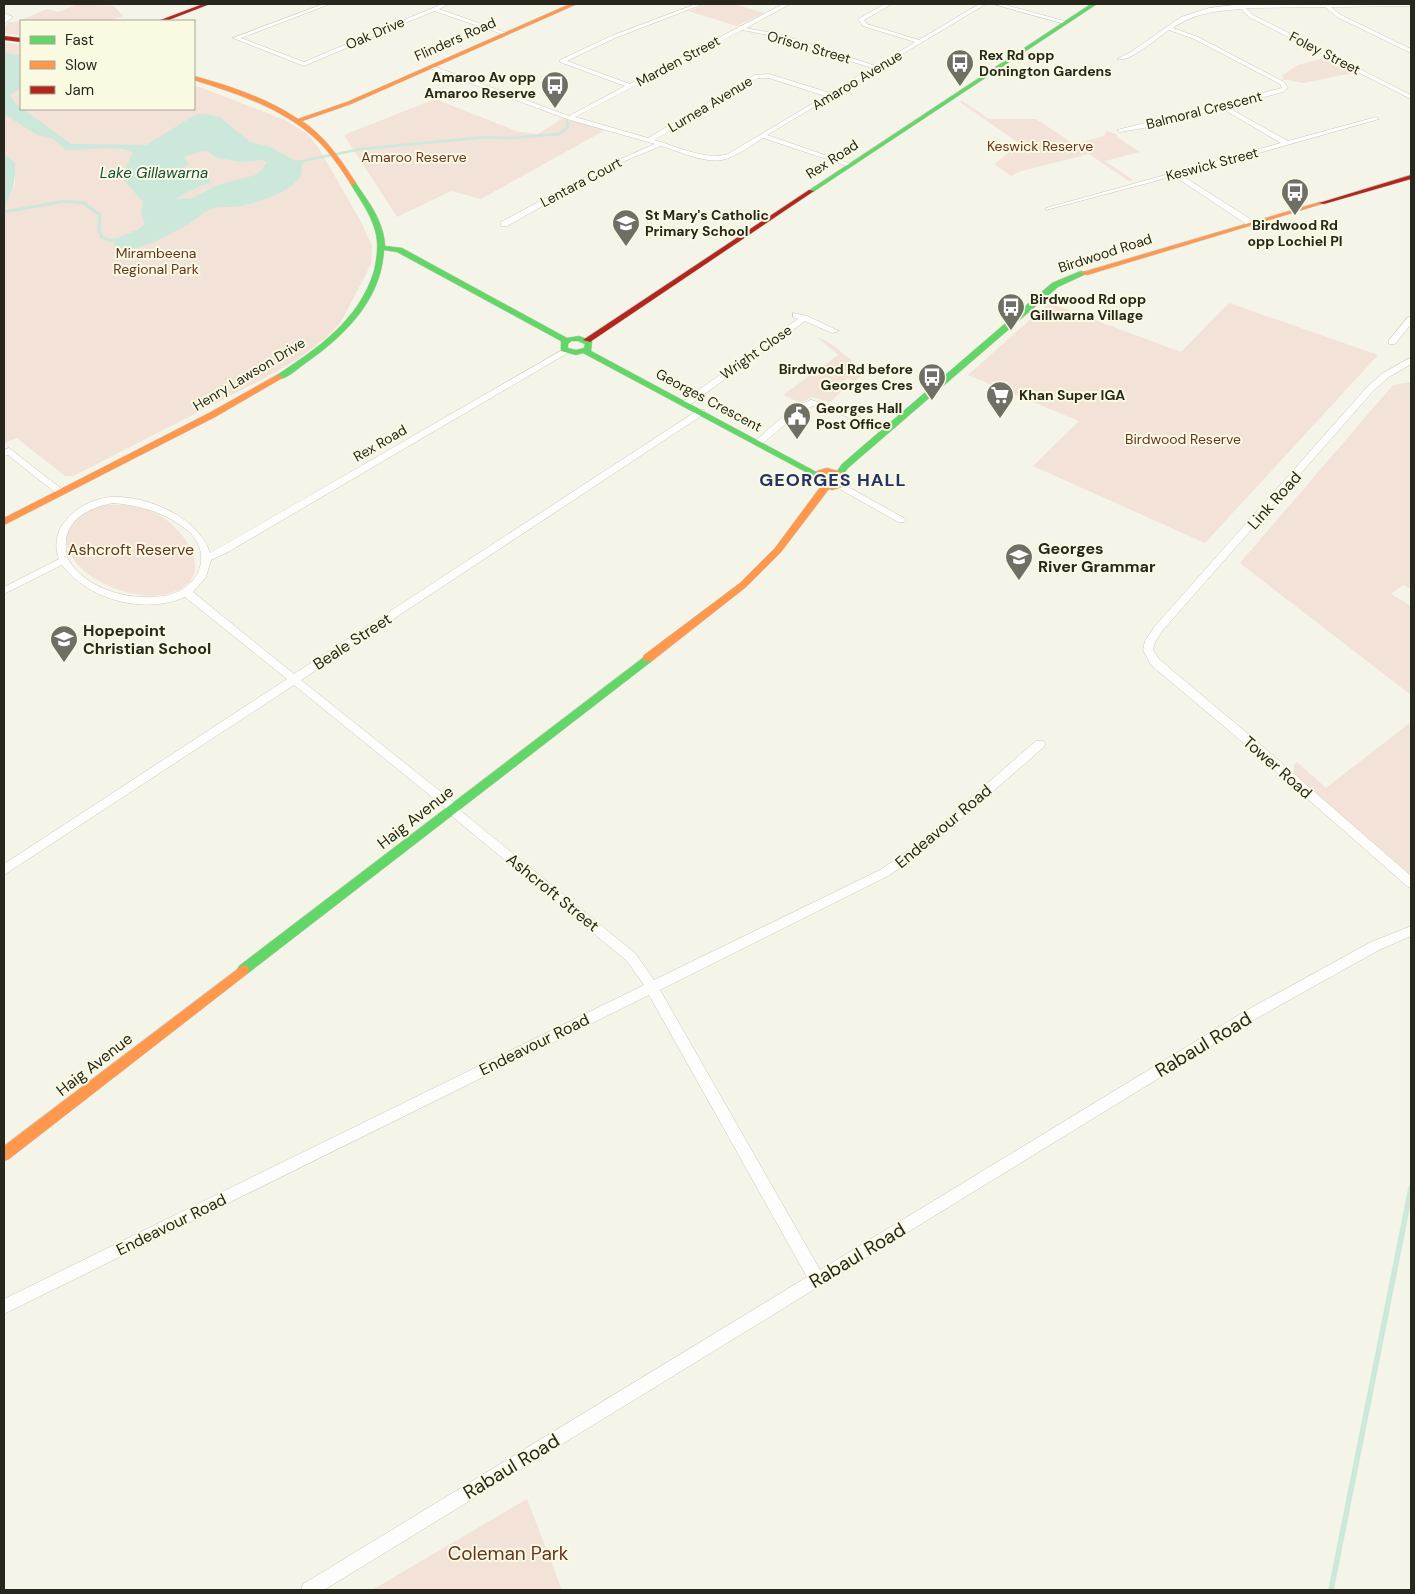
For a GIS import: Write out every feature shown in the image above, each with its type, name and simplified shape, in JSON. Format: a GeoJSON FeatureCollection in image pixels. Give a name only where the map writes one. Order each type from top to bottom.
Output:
{"type":"FeatureCollection","features":[{"type":"Feature","properties":{"kind":"main road"},"geometry":{"type":"LineString","coordinates":[[164,20],[207,4]]}},
{"type":"Feature","properties":{"kind":"main road","name":"Flinders Road"},"geometry":{"type":"LineString","coordinates":[[303,122],[574,4]]}},
{"type":"Feature","properties":{"kind":"main road","name":"Rex Road"},"geometry":{"type":"LineString","coordinates":[[586,346],[849,166],[1094,4]]}},
{"type":"Feature","properties":{"kind":"main road"},"geometry":{"type":"LineString","coordinates":[[4,38],[20,40]]}},
{"type":"Feature","properties":{"kind":"main road","name":"Henry Lawson Drive"},"geometry":{"type":"LineString","coordinates":[[4,522],[235,401],[286,372],[317,351],[347,324],[368,298],[378,271],[380,248],[378,226],[334,154],[303,122],[267,102],[195,78]]}},
{"type":"Feature","properties":{"kind":"main road","name":"Birdwood Road"},"geometry":{"type":"LineString","coordinates":[[840,480],[845,466],[1054,285],[1082,274],[1411,177]]}},
{"type":"Feature","properties":{"kind":"main road"},"geometry":{"type":"LineString","coordinates":[[380,248],[399,250],[567,346],[579,338],[586,346]]}},
{"type":"Feature","properties":{"kind":"main road","name":"Georges Crescent"},"geometry":{"type":"LineString","coordinates":[[586,346],[685,404],[818,475]]}},
{"type":"Feature","properties":{"kind":"main road"},"geometry":{"type":"LineString","coordinates":[[827,471],[840,480],[835,488],[826,486],[820,483],[818,475],[827,471]]}},
{"type":"Feature","properties":{"kind":"main road","name":"Haig Avenue"},"geometry":{"type":"LineString","coordinates":[[4,1154],[744,585],[778,550],[826,486]]}},
{"type":"Feature","properties":{"kind":"street","name":"Oak Drive"},"geometry":{"type":"LineString","coordinates":[[327,4],[236,38],[304,64],[446,4]]}},
{"type":"Feature","properties":{"kind":"street"},"geometry":{"type":"LineString","coordinates":[[630,86],[562,61],[613,37],[700,4]]}},
{"type":"Feature","properties":{"kind":"street","name":"Marden Street"},"geometry":{"type":"LineString","coordinates":[[569,118],[787,4]]}},
{"type":"Feature","properties":{"kind":"street"},"geometry":{"type":"LineString","coordinates":[[889,4],[860,20],[865,25],[921,42]]}},
{"type":"Feature","properties":{"kind":"street","name":"Amaroo Avenue"},"geometry":{"type":"LineString","coordinates":[[431,67],[569,118],[708,158],[709,164],[718,166],[728,165],[731,163],[730,155],[983,4]]}},
{"type":"Feature","properties":{"kind":"street"},"geometry":{"type":"LineString","coordinates":[[996,4],[1065,22]]}},
{"type":"Feature","properties":{"kind":"street"},"geometry":{"type":"LineString","coordinates":[[1226,4],[1232,7]]}},
{"type":"Feature","properties":{"kind":"street"},"geometry":{"type":"LineString","coordinates":[[1120,59],[1133,53],[1183,18],[1195,14],[1241,6],[1407,4]]}},
{"type":"Feature","properties":{"kind":"street"},"geometry":{"type":"LineString","coordinates":[[1326,5],[1339,16],[1411,51]]}},
{"type":"Feature","properties":{"kind":"street","name":"Foley Street"},"geometry":{"type":"LineString","coordinates":[[1241,6],[1251,16],[1411,96]]}},
{"type":"Feature","properties":{"kind":"street"},"geometry":{"type":"LineString","coordinates":[[432,9],[504,33]]}},
{"type":"Feature","properties":{"kind":"street"},"geometry":{"type":"LineString","coordinates":[[4,15],[10,17],[4,22]]}},
{"type":"Feature","properties":{"kind":"street","name":"Orison Street"},"geometry":{"type":"LineString","coordinates":[[740,28],[780,36],[877,68]]}},
{"type":"Feature","properties":{"kind":"street","name":"Balmoral Crescent"},"geometry":{"type":"LineString","coordinates":[[1168,28],[1196,38],[1285,86],[1294,86]]}},
{"type":"Feature","properties":{"kind":"street","name":"Lurnea Avenue"},"geometry":{"type":"LineString","coordinates":[[649,140],[757,76],[770,76],[830,95]]}},
{"type":"Feature","properties":{"kind":"street","name":"Balmoral Crescent"},"geometry":{"type":"LineString","coordinates":[[1120,130],[1144,126],[1281,91],[1285,86]]}},
{"type":"Feature","properties":{"kind":"street"},"geometry":{"type":"LineString","coordinates":[[1221,106],[1286,143]]}},
{"type":"Feature","properties":{"kind":"street","name":"Keswick Street"},"geometry":{"type":"LineString","coordinates":[[1048,208],[1376,119]]}},
{"type":"Feature","properties":{"kind":"street"},"geometry":{"type":"LineString","coordinates":[[762,136],[849,166]]}},
{"type":"Feature","properties":{"kind":"street","name":"Lentara Court"},"geometry":{"type":"LineString","coordinates":[[504,224],[613,164],[660,144]]}},
{"type":"Feature","properties":{"kind":"street"},"geometry":{"type":"LineString","coordinates":[[1175,174],[1252,224]]}},
{"type":"Feature","properties":{"kind":"street","name":"Wright Close"},"geometry":{"type":"LineString","coordinates":[[796,315],[835,331]]}},
{"type":"Feature","properties":{"kind":"street","name":"Wright Close"},"geometry":{"type":"LineString","coordinates":[[685,404],[804,318]]}},
{"type":"Feature","properties":{"kind":"street"},"geometry":{"type":"LineString","coordinates":[[1392,342],[1411,319]]}},
{"type":"Feature","properties":{"kind":"street","name":"Rex Road"},"geometry":{"type":"LineString","coordinates":[[207,558],[225,550],[567,346]]}},
{"type":"Feature","properties":{"kind":"street","name":"Link Road"},"geometry":{"type":"LineString","coordinates":[[1148,650],[1150,640],[1159,628],[1371,388],[1386,374],[1411,361]]}},
{"type":"Feature","properties":{"kind":"street"},"geometry":{"type":"LineString","coordinates":[[758,443],[802,407],[814,403],[830,407],[885,431]]}},
{"type":"Feature","properties":{"kind":"street","name":"Beale Street"},"geometry":{"type":"LineString","coordinates":[[4,870],[701,412]]}},
{"type":"Feature","properties":{"kind":"street"},"geometry":{"type":"LineString","coordinates":[[6,452],[60,492]]}},
{"type":"Feature","properties":{"kind":"street"},"geometry":{"type":"LineString","coordinates":[[840,480],[901,520]]}},
{"type":"Feature","properties":{"kind":"street"},"geometry":{"type":"LineString","coordinates":[[113,500],[138,502],[173,515],[194,532],[203,546],[207,558],[201,578],[186,592],[167,599],[148,601],[129,599],[112,594],[85,581],[64,560],[61,538],[63,531],[72,518],[91,505],[113,500]]}},
{"type":"Feature","properties":{"kind":"street"},"geometry":{"type":"LineString","coordinates":[[4,591],[64,560]]}},
{"type":"Feature","properties":{"kind":"street","name":"Ashcroft Street"},"geometry":{"type":"LineString","coordinates":[[186,592],[623,949],[637,964],[652,987],[817,1280]]}},
{"type":"Feature","properties":{"kind":"street","name":"Tower Road"},"geometry":{"type":"LineString","coordinates":[[1148,650],[1154,662],[1250,742],[1411,883]]}},
{"type":"Feature","properties":{"kind":"street","name":"Endeavour Road"},"geometry":{"type":"LineString","coordinates":[[4,1307],[897,865],[919,849],[1040,744]]}},
{"type":"Feature","properties":{"kind":"street","name":"Rabaul Road"},"geometry":{"type":"LineString","coordinates":[[309,1590],[1252,1014],[1376,946],[1411,932]]}},
{"type":"Feature","properties":{"kind":"green space"},"geometry":{"type":"Polygon","coordinates":[[[78,4],[114,6],[123,16],[112,20],[22,20],[47,9],[58,12],[78,4]]]}},
{"type":"Feature","properties":{"kind":"green space"},"geometry":{"type":"Polygon","coordinates":[[[707,4],[734,4],[764,13],[737,26],[688,11],[707,4]]]}},
{"type":"Feature","properties":{"kind":"green space"},"geometry":{"type":"Polygon","coordinates":[[[20,21],[20,36],[4,33],[4,27],[9,22],[20,21]]]}},
{"type":"Feature","properties":{"kind":"green space","name":"Mirambeena Regional Park"},"geometry":{"type":"Polygon","coordinates":[[[4,42],[20,45],[20,110],[195,110],[195,85],[285,120],[307,134],[318,147],[360,220],[372,246],[371,264],[341,322],[328,336],[298,359],[261,380],[73,476],[65,476],[17,438],[4,443],[4,209],[15,184],[15,163],[4,153],[4,42]]]}},
{"type":"Feature","properties":{"kind":"green space"},"geometry":{"type":"Polygon","coordinates":[[[1325,58],[1353,73],[1303,83],[1282,79],[1284,77],[1281,76],[1298,65],[1325,58]]]}},
{"type":"Feature","properties":{"kind":"green space","name":"Amaroo Reserve"},"geometry":{"type":"Polygon","coordinates":[[[435,99],[519,132],[538,134],[563,118],[605,130],[481,199],[451,191],[397,217],[344,135],[435,99]]]}},
{"type":"Feature","properties":{"kind":"green space","name":"Keswick Reserve"},"geometry":{"type":"Polygon","coordinates":[[[962,101],[989,119],[1036,119],[1074,144],[1104,136],[1106,131],[1116,134],[1118,138],[1140,152],[1105,161],[1133,180],[1129,181],[1089,154],[1018,172],[1011,176],[994,164],[1020,144],[960,102],[962,101]]]}},
{"type":"Feature","properties":{"kind":"green space","name":"Birdwood Reserve"},"geometry":{"type":"Polygon","coordinates":[[[1049,303],[1181,352],[1229,303],[1378,355],[1205,543],[1033,466],[1079,421],[968,375],[1049,303]]]}},
{"type":"Feature","properties":{"kind":"green space"},"geometry":{"type":"Polygon","coordinates":[[[817,337],[831,344],[861,367],[868,370],[855,381],[847,378],[835,388],[842,391],[830,402],[812,397],[801,403],[783,395],[838,355],[817,337]]]}},
{"type":"Feature","properties":{"kind":"green space"},"geometry":{"type":"Polygon","coordinates":[[[1411,382],[1411,589],[1403,585],[1391,594],[1411,606],[1411,695],[1240,563],[1393,385],[1411,382]]]}},
{"type":"Feature","properties":{"kind":"green space","name":"Ashcroft Reserve"},"geometry":{"type":"Polygon","coordinates":[[[101,505],[137,507],[157,514],[169,522],[188,544],[193,556],[195,568],[191,579],[182,588],[166,594],[143,595],[120,590],[98,580],[80,567],[69,551],[68,535],[77,519],[101,505]]]}},
{"type":"Feature","properties":{"kind":"green space"},"geometry":{"type":"Polygon","coordinates":[[[1411,722],[1411,875],[1294,775],[1294,765],[1297,762],[1326,788],[1411,722]]]}},
{"type":"Feature","properties":{"kind":"green space","name":"Coleman Park"},"geometry":{"type":"Polygon","coordinates":[[[527,1499],[562,1590],[372,1590],[527,1499]]]}},
{"type":"Feature","properties":{"kind":"water","name":"Lake Gillawarna"},"geometry":{"type":"Polygon","coordinates":[[[4,52],[20,56],[20,89],[10,95],[20,107],[20,110],[24,110],[71,144],[146,145],[195,115],[202,114],[220,117],[250,142],[268,146],[294,160],[306,160],[301,165],[302,173],[298,180],[280,193],[237,207],[216,207],[210,209],[190,223],[164,237],[143,246],[123,249],[115,247],[114,242],[121,236],[142,227],[145,223],[141,214],[143,202],[121,177],[133,153],[120,148],[66,150],[53,139],[37,135],[4,114],[4,52]],[[203,151],[184,157],[189,164],[182,168],[209,179],[211,183],[200,186],[178,199],[193,198],[217,185],[256,175],[267,162],[262,160],[243,162],[217,158],[209,152],[203,151]]]}},
{"type":"Feature","properties":{"kind":"water"},"geometry":{"type":"Polygon","coordinates":[[[4,153],[15,163],[15,176],[13,187],[4,209],[4,153]]]}},
{"type":"Feature","properties":{"kind":"waterway"},"geometry":{"type":"LineString","coordinates":[[302,161],[361,149],[487,137],[510,138],[559,134],[568,127],[567,121]]}},
{"type":"Feature","properties":{"kind":"waterway"},"geometry":{"type":"LineString","coordinates":[[4,212],[65,201],[84,203],[100,215],[99,230],[102,237],[108,240],[120,240]]}},
{"type":"Feature","properties":{"kind":"waterway"},"geometry":{"type":"LineString","coordinates":[[1331,1590],[1411,1188]]}},
{"type":"Feature","properties":{"kind":"traffic: fast"},"geometry":{"type":"LineString","coordinates":[[811,191],[1094,4]]}},
{"type":"Feature","properties":{"kind":"traffic: fast"},"geometry":{"type":"LineString","coordinates":[[280,377],[312,355],[342,330],[365,301],[374,284],[380,261],[380,234],[371,212],[353,183]]}},
{"type":"Feature","properties":{"kind":"traffic: fast"},"geometry":{"type":"LineString","coordinates":[[380,247],[399,250],[567,341]]}},
{"type":"Feature","properties":{"kind":"traffic: fast"},"geometry":{"type":"LineString","coordinates":[[839,474],[845,466],[1055,285],[1084,273]]}},
{"type":"Feature","properties":{"kind":"traffic: fast"},"geometry":{"type":"LineString","coordinates":[[579,338],[589,343],[588,349],[576,353],[564,349],[564,343],[570,339],[579,338]]}},
{"type":"Feature","properties":{"kind":"traffic: fast"},"geometry":{"type":"LineString","coordinates":[[585,351],[818,475]]}},
{"type":"Feature","properties":{"kind":"traffic: fast"},"geometry":{"type":"LineString","coordinates":[[243,970],[648,658]]}},
{"type":"Feature","properties":{"kind":"traffic: slow"},"geometry":{"type":"LineString","coordinates":[[300,120],[349,103],[574,4]]}},
{"type":"Feature","properties":{"kind":"traffic: slow"},"geometry":{"type":"LineString","coordinates":[[195,78],[243,94],[286,113],[322,141],[338,160],[353,183]]}},
{"type":"Feature","properties":{"kind":"traffic: slow"},"geometry":{"type":"LineString","coordinates":[[1084,273],[1322,203]]}},
{"type":"Feature","properties":{"kind":"traffic: slow"},"geometry":{"type":"LineString","coordinates":[[4,522],[212,415],[280,377]]}},
{"type":"Feature","properties":{"kind":"traffic: slow"},"geometry":{"type":"LineString","coordinates":[[827,471],[839,474],[844,481],[843,484],[832,487],[822,483],[817,477],[820,473],[827,471]]}},
{"type":"Feature","properties":{"kind":"traffic: slow"},"geometry":{"type":"LineString","coordinates":[[648,658],[743,585],[778,550],[826,486]]}},
{"type":"Feature","properties":{"kind":"traffic: slow"},"geometry":{"type":"LineString","coordinates":[[4,1154],[243,970]]}},
{"type":"Feature","properties":{"kind":"traffic: jam"},"geometry":{"type":"LineString","coordinates":[[164,20],[207,4]]}},
{"type":"Feature","properties":{"kind":"traffic: jam"},"geometry":{"type":"LineString","coordinates":[[4,38],[20,40]]}},
{"type":"Feature","properties":{"kind":"traffic: jam"},"geometry":{"type":"LineString","coordinates":[[1322,203],[1411,177]]}},
{"type":"Feature","properties":{"kind":"traffic: jam"},"geometry":{"type":"LineString","coordinates":[[587,340],[811,191]]}},
{"type":"Feature","properties":{"kind":"place","name":"Rex Rd opp Donington Gardens"},"geometry":{"type":"Point","coordinates":[960,87]}},
{"type":"Feature","properties":{"kind":"place","name":"Amaroo Av opp Amaroo Reserve"},"geometry":{"type":"Point","coordinates":[555,109]}},
{"type":"Feature","properties":{"kind":"place","name":"Birdwood Rd opp Lochiel Pl"},"geometry":{"type":"Point","coordinates":[1295,216]}},
{"type":"Feature","properties":{"kind":"place","name":"St Mary's Catholic Primary School"},"geometry":{"type":"Point","coordinates":[626,247]}},
{"type":"Feature","properties":{"kind":"place","name":"Birdwood Rd opp Gillwarna Village"},"geometry":{"type":"Point","coordinates":[1011,331]}},
{"type":"Feature","properties":{"kind":"place","name":"Birdwood Rd before Georges Cres"},"geometry":{"type":"Point","coordinates":[932,401]}},
{"type":"Feature","properties":{"kind":"place","name":"Khan Super IGA"},"geometry":{"type":"Point","coordinates":[1000,419]}},
{"type":"Feature","properties":{"kind":"place","name":"Georges Hall Post Office"},"geometry":{"type":"Point","coordinates":[797,440]}},
{"type":"Feature","properties":{"kind":"place","name":"Georges River Grammar"},"geometry":{"type":"Point","coordinates":[1019,581]}},
{"type":"Feature","properties":{"kind":"place","name":"Hopepoint Christian School"},"geometry":{"type":"Point","coordinates":[64,663]}},
{"type":"Feature","properties":{"kind":"district","name":"GEORGES HALL"},"geometry":{"type":"Point","coordinates":[833,480]}}]}
